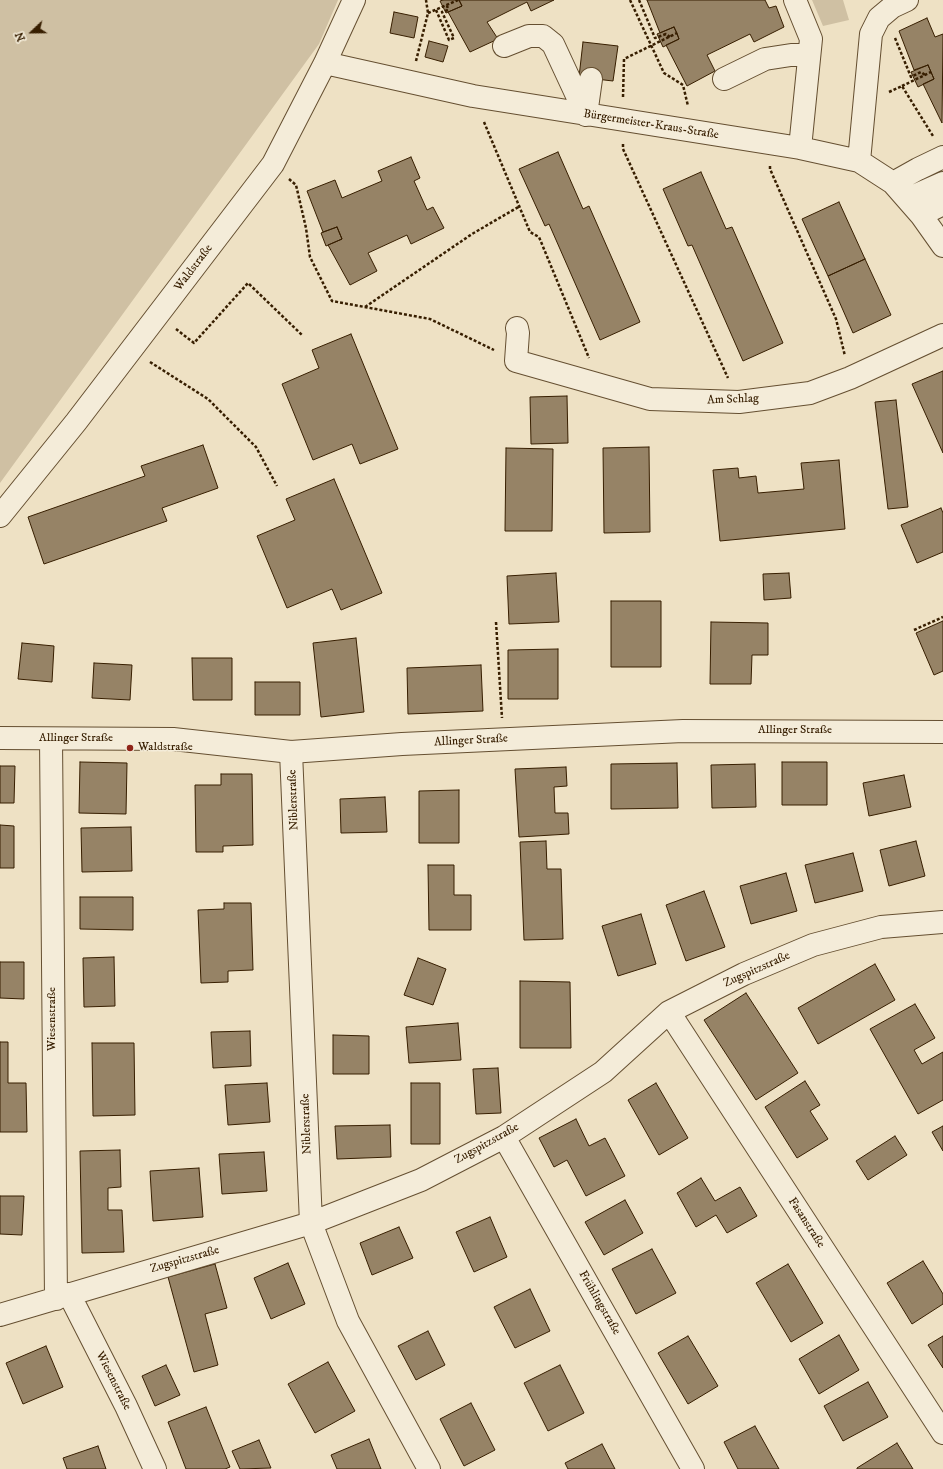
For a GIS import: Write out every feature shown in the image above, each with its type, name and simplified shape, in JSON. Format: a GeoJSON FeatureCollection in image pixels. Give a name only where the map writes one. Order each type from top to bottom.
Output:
{"type":"FeatureCollection","features":[{"type":"Feature","properties":{"kind":"street","name":"Waldstraße"},"geometry":{"type":"LineString","coordinates":[[0,516],[132,350],[273,164],[325,63],[354,0]]}},
{"type":"Feature","properties":{"kind":"street"},"geometry":{"type":"LineString","coordinates":[[794,0],[811,39],[800,148]]}},
{"type":"Feature","properties":{"kind":"street"},"geometry":{"type":"LineString","coordinates":[[859,161],[871,34],[879,18],[892,7],[907,0]]}},
{"type":"Feature","properties":{"kind":"street"},"geometry":{"type":"LineString","coordinates":[[504,46],[529,36],[543,36],[553,44],[586,115]]}},
{"type":"Feature","properties":{"kind":"street"},"geometry":{"type":"LineString","coordinates":[[724,79],[765,59],[791,55],[810,55]]}},
{"type":"Feature","properties":{"kind":"street","name":"Bürgermeister-Kraus-Straße"},"geometry":{"type":"LineString","coordinates":[[325,63],[474,96],[623,121],[800,148],[859,161],[907,199],[943,246]]}},
{"type":"Feature","properties":{"kind":"street"},"geometry":{"type":"LineString","coordinates":[[586,115],[591,79]]}},
{"type":"Feature","properties":{"kind":"street"},"geometry":{"type":"LineString","coordinates":[[907,199],[918,168],[939,148]]}},
{"type":"Feature","properties":{"kind":"street"},"geometry":{"type":"LineString","coordinates":[[907,199],[943,183]]}},
{"type":"Feature","properties":{"kind":"street"},"geometry":{"type":"LineString","coordinates":[[907,199],[943,204]]}},
{"type":"Feature","properties":{"kind":"street"},"geometry":{"type":"LineString","coordinates":[[516,361],[517,328]]}},
{"type":"Feature","properties":{"kind":"street","name":"Am Schlag"},"geometry":{"type":"LineString","coordinates":[[516,361],[650,399],[739,402],[810,393],[850,378],[943,335]]}},
{"type":"Feature","properties":{"kind":"street","name":"Allinger Straße"},"geometry":{"type":"LineString","coordinates":[[0,738],[172,739],[292,752],[504,739],[683,731],[943,732]]}},
{"type":"Feature","properties":{"kind":"street","name":"Wiesenstraße"},"geometry":{"type":"LineString","coordinates":[[51,739],[63,1296],[126,1406],[155,1469]]}},
{"type":"Feature","properties":{"kind":"street","name":"Niblerstraße"},"geometry":{"type":"LineString","coordinates":[[292,752],[311,1223],[348,1320],[429,1469]]}},
{"type":"Feature","properties":{"kind":"street","name":"Zugspitzstraße"},"geometry":{"type":"LineString","coordinates":[[0,1315],[311,1223],[421,1180],[504,1137],[603,1072],[669,1012],[744,974],[813,945],[881,927],[943,922]]}},
{"type":"Feature","properties":{"kind":"street","name":"Fasanstraße"},"geometry":{"type":"LineString","coordinates":[[669,1012],[943,1433]]}},
{"type":"Feature","properties":{"kind":"street","name":"Frühlingstraße"},"geometry":{"type":"LineString","coordinates":[[504,1137],[693,1469]]}},
{"type":"Feature","properties":{"kind":"path"},"geometry":{"type":"LineString","coordinates":[[410,83],[428,13],[426,0]]}},
{"type":"Feature","properties":{"kind":"path"},"geometry":{"type":"LineString","coordinates":[[428,13],[458,0]]}},
{"type":"Feature","properties":{"kind":"path"},"geometry":{"type":"LineString","coordinates":[[630,0],[664,73],[683,85],[689,109],[686,131]]}},
{"type":"Feature","properties":{"kind":"path"},"geometry":{"type":"LineString","coordinates":[[639,0],[655,38],[666,34],[670,37]]}},
{"type":"Feature","properties":{"kind":"path"},"geometry":{"type":"LineString","coordinates":[[436,10],[449,40],[454,38],[442,12],[448,10],[447,5]]}},
{"type":"Feature","properties":{"kind":"path"},"geometry":{"type":"LineString","coordinates":[[677,33],[624,59],[623,149],[739,402]]}},
{"type":"Feature","properties":{"kind":"path"},"geometry":{"type":"LineString","coordinates":[[894,35],[911,77],[921,72],[925,75]]}},
{"type":"Feature","properties":{"kind":"path"},"geometry":{"type":"LineString","coordinates":[[866,92],[885,94],[931,72]]}},
{"type":"Feature","properties":{"kind":"path"},"geometry":{"type":"LineString","coordinates":[[902,86],[939,148]]}},
{"type":"Feature","properties":{"kind":"path"},"geometry":{"type":"LineString","coordinates":[[474,96],[530,232],[539,237],[589,359],[586,380]]}},
{"type":"Feature","properties":{"kind":"path"},"geometry":{"type":"LineString","coordinates":[[772,144],[770,169],[836,319],[850,378]]}},
{"type":"Feature","properties":{"kind":"path"},"geometry":{"type":"LineString","coordinates":[[273,164],[296,186],[306,228],[310,257],[332,301],[430,318],[516,361]]}},
{"type":"Feature","properties":{"kind":"path"},"geometry":{"type":"LineString","coordinates":[[365,307],[472,234],[520,206]]}},
{"type":"Feature","properties":{"kind":"path"},"geometry":{"type":"LineString","coordinates":[[472,234],[475,239]]}},
{"type":"Feature","properties":{"kind":"path"},"geometry":{"type":"LineString","coordinates":[[158,315],[194,343],[248,283],[302,335]]}},
{"type":"Feature","properties":{"kind":"path"},"geometry":{"type":"LineString","coordinates":[[132,350],[208,399],[256,447],[277,486]]}},
{"type":"Feature","properties":{"kind":"path"},"geometry":{"type":"LineString","coordinates":[[914,630],[943,617]]}},
{"type":"Feature","properties":{"kind":"path"},"geometry":{"type":"LineString","coordinates":[[496,622],[504,739]]}},
{"type":"Feature","properties":{"kind":"shaded area"},"geometry":{"type":"Polygon","coordinates":[[[0,0],[338,0],[319,44],[0,483],[0,0]]]}},
{"type":"Feature","properties":{"kind":"shaded area"},"geometry":{"type":"Polygon","coordinates":[[[812,0],[843,0],[849,20],[823,26],[812,0]]]}},
{"type":"Feature","properties":{"kind":"building"},"geometry":{"type":"Polygon","coordinates":[[[459,0],[462,6],[446,13],[440,1],[459,0]]]}},
{"type":"Feature","properties":{"kind":"building"},"geometry":{"type":"Polygon","coordinates":[[[459,0],[554,0],[531,11],[527,2],[487,22],[498,39],[470,52],[448,12],[462,6],[459,0]]]}},
{"type":"Feature","properties":{"kind":"building"},"geometry":{"type":"Polygon","coordinates":[[[647,0],[765,0],[769,8],[776,6],[784,27],[754,42],[750,34],[707,55],[715,71],[687,86],[666,45],[679,39],[677,33],[674,27],[660,33],[647,0]]]}},
{"type":"Feature","properties":{"kind":"building"},"geometry":{"type":"Polygon","coordinates":[[[394,12],[418,17],[414,38],[390,33],[394,12]]]}},
{"type":"Feature","properties":{"kind":"building"},"geometry":{"type":"Polygon","coordinates":[[[927,18],[935,37],[943,34],[942,123],[923,84],[934,79],[928,65],[914,70],[899,31],[927,18]]]}},
{"type":"Feature","properties":{"kind":"building"},"geometry":{"type":"Polygon","coordinates":[[[674,27],[679,39],[663,47],[657,34],[674,27]]]}},
{"type":"Feature","properties":{"kind":"building"},"geometry":{"type":"Polygon","coordinates":[[[429,41],[448,46],[443,62],[425,57],[429,41]]]}},
{"type":"Feature","properties":{"kind":"building"},"geometry":{"type":"Polygon","coordinates":[[[583,42],[618,46],[613,81],[579,77],[583,42]]]}},
{"type":"Feature","properties":{"kind":"building"},"geometry":{"type":"Polygon","coordinates":[[[928,65],[934,79],[918,87],[911,72],[928,65]]]}},
{"type":"Feature","properties":{"kind":"building"},"geometry":{"type":"Polygon","coordinates":[[[558,152],[583,209],[589,206],[640,322],[600,340],[549,224],[545,226],[519,169],[558,152]]]}},
{"type":"Feature","properties":{"kind":"building"},"geometry":{"type":"Polygon","coordinates":[[[411,157],[420,178],[414,181],[427,210],[433,207],[444,228],[411,244],[407,235],[368,253],[377,271],[350,285],[328,245],[342,239],[337,227],[323,232],[307,191],[335,180],[342,198],[382,181],[378,171],[411,157]]]}},
{"type":"Feature","properties":{"kind":"building"},"geometry":{"type":"Polygon","coordinates":[[[701,172],[726,229],[732,227],[783,343],[743,361],[692,245],[688,246],[663,189],[701,172]]]}},
{"type":"Feature","properties":{"kind":"building"},"geometry":{"type":"Polygon","coordinates":[[[839,202],[865,259],[828,276],[802,219],[839,202]]]}},
{"type":"Feature","properties":{"kind":"building"},"geometry":{"type":"Polygon","coordinates":[[[337,227],[342,239],[326,246],[321,233],[337,227]]]}},
{"type":"Feature","properties":{"kind":"building"},"geometry":{"type":"Polygon","coordinates":[[[865,259],[891,315],[853,333],[828,276],[865,259]]]}},
{"type":"Feature","properties":{"kind":"building"},"geometry":{"type":"Polygon","coordinates":[[[351,334],[398,449],[360,464],[352,444],[313,460],[282,384],[319,368],[312,350],[351,334]]]}},
{"type":"Feature","properties":{"kind":"building"},"geometry":{"type":"Polygon","coordinates":[[[943,371],[943,453],[912,384],[943,371]]]}},
{"type":"Feature","properties":{"kind":"building"},"geometry":{"type":"Polygon","coordinates":[[[567,396],[568,443],[531,444],[530,397],[567,396]]]}},
{"type":"Feature","properties":{"kind":"building"},"geometry":{"type":"Polygon","coordinates":[[[896,400],[908,507],[888,509],[875,402],[896,400]]]}},
{"type":"Feature","properties":{"kind":"building"},"geometry":{"type":"Polygon","coordinates":[[[203,445],[218,488],[162,508],[167,521],[44,564],[28,517],[145,476],[141,466],[203,445]]]}},
{"type":"Feature","properties":{"kind":"building"},"geometry":{"type":"Polygon","coordinates":[[[649,447],[650,532],[604,533],[603,448],[649,447]]]}},
{"type":"Feature","properties":{"kind":"building"},"geometry":{"type":"Polygon","coordinates":[[[506,448],[553,449],[552,531],[505,531],[506,448]]]}},
{"type":"Feature","properties":{"kind":"building"},"geometry":{"type":"Polygon","coordinates":[[[839,460],[845,529],[720,541],[713,470],[738,468],[739,478],[756,476],[758,493],[804,489],[801,463],[839,460]]]}},
{"type":"Feature","properties":{"kind":"building"},"geometry":{"type":"Polygon","coordinates":[[[334,479],[382,593],[341,610],[332,589],[287,608],[257,536],[295,520],[286,499],[334,479]]]}},
{"type":"Feature","properties":{"kind":"building"},"geometry":{"type":"Polygon","coordinates":[[[941,508],[943,513],[943,552],[917,563],[901,525],[941,508]]]}},
{"type":"Feature","properties":{"kind":"building"},"geometry":{"type":"Polygon","coordinates":[[[556,573],[559,622],[509,624],[507,576],[556,573]]]}},
{"type":"Feature","properties":{"kind":"building"},"geometry":{"type":"Polygon","coordinates":[[[789,573],[791,598],[764,600],[763,574],[789,573]]]}},
{"type":"Feature","properties":{"kind":"building"},"geometry":{"type":"Polygon","coordinates":[[[611,601],[661,601],[661,667],[611,667],[611,601]]]}},
{"type":"Feature","properties":{"kind":"building"},"geometry":{"type":"Polygon","coordinates":[[[943,621],[943,671],[934,675],[916,633],[943,621]]]}},
{"type":"Feature","properties":{"kind":"building"},"geometry":{"type":"Polygon","coordinates":[[[711,622],[768,623],[768,655],[752,655],[751,684],[710,684],[711,622]]]}},
{"type":"Feature","properties":{"kind":"building"},"geometry":{"type":"Polygon","coordinates":[[[356,638],[364,712],[321,717],[313,643],[356,638]]]}},
{"type":"Feature","properties":{"kind":"building"},"geometry":{"type":"Polygon","coordinates":[[[22,643],[54,646],[52,682],[18,679],[22,643]]]}},
{"type":"Feature","properties":{"kind":"building"},"geometry":{"type":"Polygon","coordinates":[[[558,649],[558,699],[508,699],[508,650],[558,649]]]}},
{"type":"Feature","properties":{"kind":"building"},"geometry":{"type":"Polygon","coordinates":[[[192,658],[232,658],[232,700],[193,700],[192,658]]]}},
{"type":"Feature","properties":{"kind":"building"},"geometry":{"type":"Polygon","coordinates":[[[94,663],[132,665],[130,700],[92,698],[94,663]]]}},
{"type":"Feature","properties":{"kind":"building"},"geometry":{"type":"Polygon","coordinates":[[[481,665],[483,711],[408,714],[407,668],[481,665]]]}},
{"type":"Feature","properties":{"kind":"building"},"geometry":{"type":"Polygon","coordinates":[[[255,682],[300,682],[300,715],[255,715],[255,682]]]}},
{"type":"Feature","properties":{"kind":"building"},"geometry":{"type":"Polygon","coordinates":[[[80,762],[127,763],[126,814],[79,813],[80,762]]]}},
{"type":"Feature","properties":{"kind":"building"},"geometry":{"type":"Polygon","coordinates":[[[782,762],[827,762],[827,805],[782,805],[782,762]]]}},
{"type":"Feature","properties":{"kind":"building"},"geometry":{"type":"Polygon","coordinates":[[[677,763],[678,808],[611,809],[611,764],[677,763]]]}},
{"type":"Feature","properties":{"kind":"building"},"geometry":{"type":"Polygon","coordinates":[[[755,764],[756,807],[712,808],[711,765],[755,764]]]}},
{"type":"Feature","properties":{"kind":"building"},"geometry":{"type":"Polygon","coordinates":[[[0,766],[15,766],[14,803],[0,803],[0,766]]]}},
{"type":"Feature","properties":{"kind":"building"},"geometry":{"type":"Polygon","coordinates":[[[566,767],[567,786],[554,787],[555,813],[568,813],[569,834],[519,837],[515,769],[566,767]]]}},
{"type":"Feature","properties":{"kind":"building"},"geometry":{"type":"Polygon","coordinates":[[[221,774],[252,774],[253,845],[223,846],[223,852],[196,852],[195,785],[221,785],[221,774]]]}},
{"type":"Feature","properties":{"kind":"building"},"geometry":{"type":"Polygon","coordinates":[[[904,775],[911,807],[869,816],[863,783],[904,775]]]}},
{"type":"Feature","properties":{"kind":"building"},"geometry":{"type":"Polygon","coordinates":[[[459,790],[459,843],[419,843],[419,791],[459,790]]]}},
{"type":"Feature","properties":{"kind":"building"},"geometry":{"type":"Polygon","coordinates":[[[385,797],[387,832],[341,833],[340,799],[385,797]]]}},
{"type":"Feature","properties":{"kind":"building"},"geometry":{"type":"Polygon","coordinates":[[[0,825],[14,826],[14,868],[0,868],[0,825]]]}},
{"type":"Feature","properties":{"kind":"building"},"geometry":{"type":"Polygon","coordinates":[[[131,827],[132,871],[82,872],[81,828],[131,827]]]}},
{"type":"Feature","properties":{"kind":"building"},"geometry":{"type":"Polygon","coordinates":[[[546,841],[547,869],[561,869],[563,939],[524,940],[520,842],[546,841]]]}},
{"type":"Feature","properties":{"kind":"building"},"geometry":{"type":"Polygon","coordinates":[[[916,841],[925,876],[889,886],[880,850],[916,841]]]}},
{"type":"Feature","properties":{"kind":"building"},"geometry":{"type":"Polygon","coordinates":[[[853,853],[863,891],[815,903],[805,865],[853,853]]]}},
{"type":"Feature","properties":{"kind":"building"},"geometry":{"type":"Polygon","coordinates":[[[428,865],[454,865],[454,895],[471,895],[471,930],[429,930],[428,865]]]}},
{"type":"Feature","properties":{"kind":"building"},"geometry":{"type":"Polygon","coordinates":[[[786,873],[797,911],[751,924],[740,886],[786,873]]]}},
{"type":"Feature","properties":{"kind":"building"},"geometry":{"type":"Polygon","coordinates":[[[704,891],[725,947],[686,961],[666,905],[704,891]]]}},
{"type":"Feature","properties":{"kind":"building"},"geometry":{"type":"Polygon","coordinates":[[[80,897],[133,897],[133,930],[80,929],[80,897]]]}},
{"type":"Feature","properties":{"kind":"building"},"geometry":{"type":"Polygon","coordinates":[[[224,903],[251,903],[253,970],[228,971],[228,982],[201,983],[198,910],[224,909],[224,903]]]}},
{"type":"Feature","properties":{"kind":"building"},"geometry":{"type":"Polygon","coordinates":[[[641,914],[656,964],[618,976],[602,926],[641,914]]]}},
{"type":"Feature","properties":{"kind":"building"},"geometry":{"type":"Polygon","coordinates":[[[114,957],[115,1006],[84,1007],[83,958],[114,957]]]}},
{"type":"Feature","properties":{"kind":"building"},"geometry":{"type":"Polygon","coordinates":[[[418,958],[446,969],[433,1005],[404,995],[418,958]]]}},
{"type":"Feature","properties":{"kind":"building"},"geometry":{"type":"Polygon","coordinates":[[[0,962],[24,962],[24,999],[0,998],[0,962]]]}},
{"type":"Feature","properties":{"kind":"building"},"geometry":{"type":"Polygon","coordinates":[[[875,964],[895,1000],[818,1044],[798,1008],[875,964]]]}},
{"type":"Feature","properties":{"kind":"building"},"geometry":{"type":"Polygon","coordinates":[[[520,981],[570,982],[571,1048],[520,1048],[520,981]]]}},
{"type":"Feature","properties":{"kind":"building"},"geometry":{"type":"Polygon","coordinates":[[[746,993],[798,1073],[756,1100],[704,1020],[746,993]]]}},
{"type":"Feature","properties":{"kind":"building"},"geometry":{"type":"Polygon","coordinates":[[[915,1004],[935,1038],[914,1050],[922,1064],[943,1052],[943,1100],[918,1114],[870,1029],[915,1004]]]}},
{"type":"Feature","properties":{"kind":"building"},"geometry":{"type":"Polygon","coordinates":[[[458,1023],[461,1060],[409,1063],[406,1027],[458,1023]]]}},
{"type":"Feature","properties":{"kind":"building"},"geometry":{"type":"Polygon","coordinates":[[[250,1031],[251,1066],[213,1068],[211,1032],[250,1031]]]}},
{"type":"Feature","properties":{"kind":"building"},"geometry":{"type":"Polygon","coordinates":[[[333,1035],[369,1036],[369,1074],[333,1074],[333,1035]]]}},
{"type":"Feature","properties":{"kind":"building"},"geometry":{"type":"Polygon","coordinates":[[[0,1042],[8,1042],[8,1083],[26,1083],[27,1132],[0,1132],[0,1042]]]}},
{"type":"Feature","properties":{"kind":"building"},"geometry":{"type":"Polygon","coordinates":[[[92,1043],[134,1043],[135,1115],[93,1116],[92,1043]]]}},
{"type":"Feature","properties":{"kind":"building"},"geometry":{"type":"Polygon","coordinates":[[[498,1068],[501,1113],[476,1114],[473,1069],[498,1068]]]}},
{"type":"Feature","properties":{"kind":"building"},"geometry":{"type":"Polygon","coordinates":[[[805,1081],[820,1105],[810,1111],[828,1139],[797,1158],[765,1107],[805,1081]]]}},
{"type":"Feature","properties":{"kind":"building"},"geometry":{"type":"Polygon","coordinates":[[[267,1083],[270,1122],[228,1125],[225,1085],[267,1083]]]}},
{"type":"Feature","properties":{"kind":"building"},"geometry":{"type":"Polygon","coordinates":[[[411,1083],[440,1083],[440,1144],[411,1144],[411,1083]]]}},
{"type":"Feature","properties":{"kind":"building"},"geometry":{"type":"Polygon","coordinates":[[[656,1083],[688,1138],[659,1155],[628,1100],[656,1083]]]}},
{"type":"Feature","properties":{"kind":"building"},"geometry":{"type":"Polygon","coordinates":[[[576,1119],[589,1146],[605,1138],[625,1176],[586,1196],[567,1160],[554,1167],[539,1138],[576,1119]]]}},
{"type":"Feature","properties":{"kind":"building"},"geometry":{"type":"Polygon","coordinates":[[[390,1125],[391,1157],[337,1159],[335,1126],[390,1125]]]}},
{"type":"Feature","properties":{"kind":"building"},"geometry":{"type":"Polygon","coordinates":[[[943,1126],[943,1151],[932,1132],[943,1126]]]}},
{"type":"Feature","properties":{"kind":"building"},"geometry":{"type":"Polygon","coordinates":[[[895,1136],[907,1155],[868,1180],[856,1161],[895,1136]]]}},
{"type":"Feature","properties":{"kind":"building"},"geometry":{"type":"Polygon","coordinates":[[[120,1150],[121,1187],[108,1188],[108,1210],[122,1210],[124,1252],[82,1253],[80,1151],[120,1150]]]}},
{"type":"Feature","properties":{"kind":"building"},"geometry":{"type":"Polygon","coordinates":[[[264,1152],[267,1191],[222,1194],[219,1154],[264,1152]]]}},
{"type":"Feature","properties":{"kind":"building"},"geometry":{"type":"Polygon","coordinates":[[[199,1168],[203,1217],[153,1221],[150,1171],[199,1168]]]}},
{"type":"Feature","properties":{"kind":"building"},"geometry":{"type":"Polygon","coordinates":[[[701,1178],[715,1201],[740,1187],[757,1216],[727,1233],[716,1215],[696,1227],[677,1193],[701,1178]]]}},
{"type":"Feature","properties":{"kind":"building"},"geometry":{"type":"Polygon","coordinates":[[[0,1196],[24,1196],[22,1235],[0,1234],[0,1196]]]}},
{"type":"Feature","properties":{"kind":"building"},"geometry":{"type":"Polygon","coordinates":[[[625,1200],[643,1233],[604,1255],[585,1222],[625,1200]]]}},
{"type":"Feature","properties":{"kind":"building"},"geometry":{"type":"Polygon","coordinates":[[[490,1217],[507,1257],[474,1272],[456,1232],[490,1217]]]}},
{"type":"Feature","properties":{"kind":"building"},"geometry":{"type":"Polygon","coordinates":[[[399,1227],[413,1258],[372,1275],[360,1243],[399,1227]]]}},
{"type":"Feature","properties":{"kind":"building"},"geometry":{"type":"Polygon","coordinates":[[[652,1249],[676,1293],[636,1314],[612,1269],[652,1249]]]}},
{"type":"Feature","properties":{"kind":"building"},"geometry":{"type":"Polygon","coordinates":[[[923,1261],[943,1294],[943,1304],[912,1324],[887,1283],[923,1261]]]}},
{"type":"Feature","properties":{"kind":"building"},"geometry":{"type":"Polygon","coordinates":[[[288,1263],[305,1304],[271,1319],[254,1278],[288,1263]]]}},
{"type":"Feature","properties":{"kind":"building"},"geometry":{"type":"Polygon","coordinates":[[[215,1264],[227,1308],[205,1314],[218,1365],[194,1372],[168,1277],[215,1264]]]}},
{"type":"Feature","properties":{"kind":"building"},"geometry":{"type":"Polygon","coordinates":[[[788,1264],[823,1323],[791,1342],[756,1283],[788,1264]]]}},
{"type":"Feature","properties":{"kind":"building"},"geometry":{"type":"Polygon","coordinates":[[[530,1289],[550,1331],[515,1348],[494,1307],[530,1289]]]}},
{"type":"Feature","properties":{"kind":"building"},"geometry":{"type":"Polygon","coordinates":[[[428,1331],[445,1365],[416,1380],[398,1346],[428,1331]]]}},
{"type":"Feature","properties":{"kind":"building"},"geometry":{"type":"Polygon","coordinates":[[[839,1335],[859,1370],[819,1394],[799,1359],[839,1335]]]}},
{"type":"Feature","properties":{"kind":"building"},"geometry":{"type":"Polygon","coordinates":[[[688,1336],[718,1386],[688,1404],[658,1353],[688,1336]]]}},
{"type":"Feature","properties":{"kind":"building"},"geometry":{"type":"Polygon","coordinates":[[[943,1336],[943,1368],[928,1345],[943,1336]]]}},
{"type":"Feature","properties":{"kind":"building"},"geometry":{"type":"Polygon","coordinates":[[[46,1346],[63,1387],[23,1404],[6,1363],[46,1346]]]}},
{"type":"Feature","properties":{"kind":"building"},"geometry":{"type":"Polygon","coordinates":[[[328,1362],[355,1411],[315,1433],[288,1384],[328,1362]]]}},
{"type":"Feature","properties":{"kind":"building"},"geometry":{"type":"Polygon","coordinates":[[[166,1365],[180,1395],[155,1406],[142,1376],[166,1365]]]}},
{"type":"Feature","properties":{"kind":"building"},"geometry":{"type":"Polygon","coordinates":[[[560,1365],[584,1413],[548,1431],[524,1383],[560,1365]]]}},
{"type":"Feature","properties":{"kind":"building"},"geometry":{"type":"Polygon","coordinates":[[[868,1382],[888,1417],[843,1441],[824,1406],[868,1382]]]}},
{"type":"Feature","properties":{"kind":"building"},"geometry":{"type":"Polygon","coordinates":[[[471,1403],[495,1450],[464,1466],[440,1419],[471,1403]]]}},
{"type":"Feature","properties":{"kind":"building"},"geometry":{"type":"Polygon","coordinates":[[[206,1407],[230,1467],[225,1469],[186,1469],[168,1422],[206,1407]]]}},
{"type":"Feature","properties":{"kind":"building"},"geometry":{"type":"Polygon","coordinates":[[[755,1426],[779,1469],[738,1469],[724,1442],[755,1426]]]}},
{"type":"Feature","properties":{"kind":"building"},"geometry":{"type":"Polygon","coordinates":[[[369,1439],[381,1469],[337,1469],[331,1455],[369,1439]]]}},
{"type":"Feature","properties":{"kind":"building"},"geometry":{"type":"Polygon","coordinates":[[[259,1440],[271,1468],[240,1469],[232,1451],[259,1440]]]}},
{"type":"Feature","properties":{"kind":"building"},"geometry":{"type":"Polygon","coordinates":[[[897,1443],[913,1469],[857,1469],[857,1468],[897,1443]]]}},
{"type":"Feature","properties":{"kind":"building"},"geometry":{"type":"Polygon","coordinates":[[[602,1444],[615,1469],[568,1469],[565,1463],[602,1444]]]}},
{"type":"Feature","properties":{"kind":"building"},"geometry":{"type":"Polygon","coordinates":[[[98,1446],[106,1469],[67,1469],[63,1458],[98,1446]]]}},
{"type":"Feature","properties":{"kind":"place","name":"Waldstraße"},"geometry":{"type":"Point","coordinates":[130,748]}}]}
